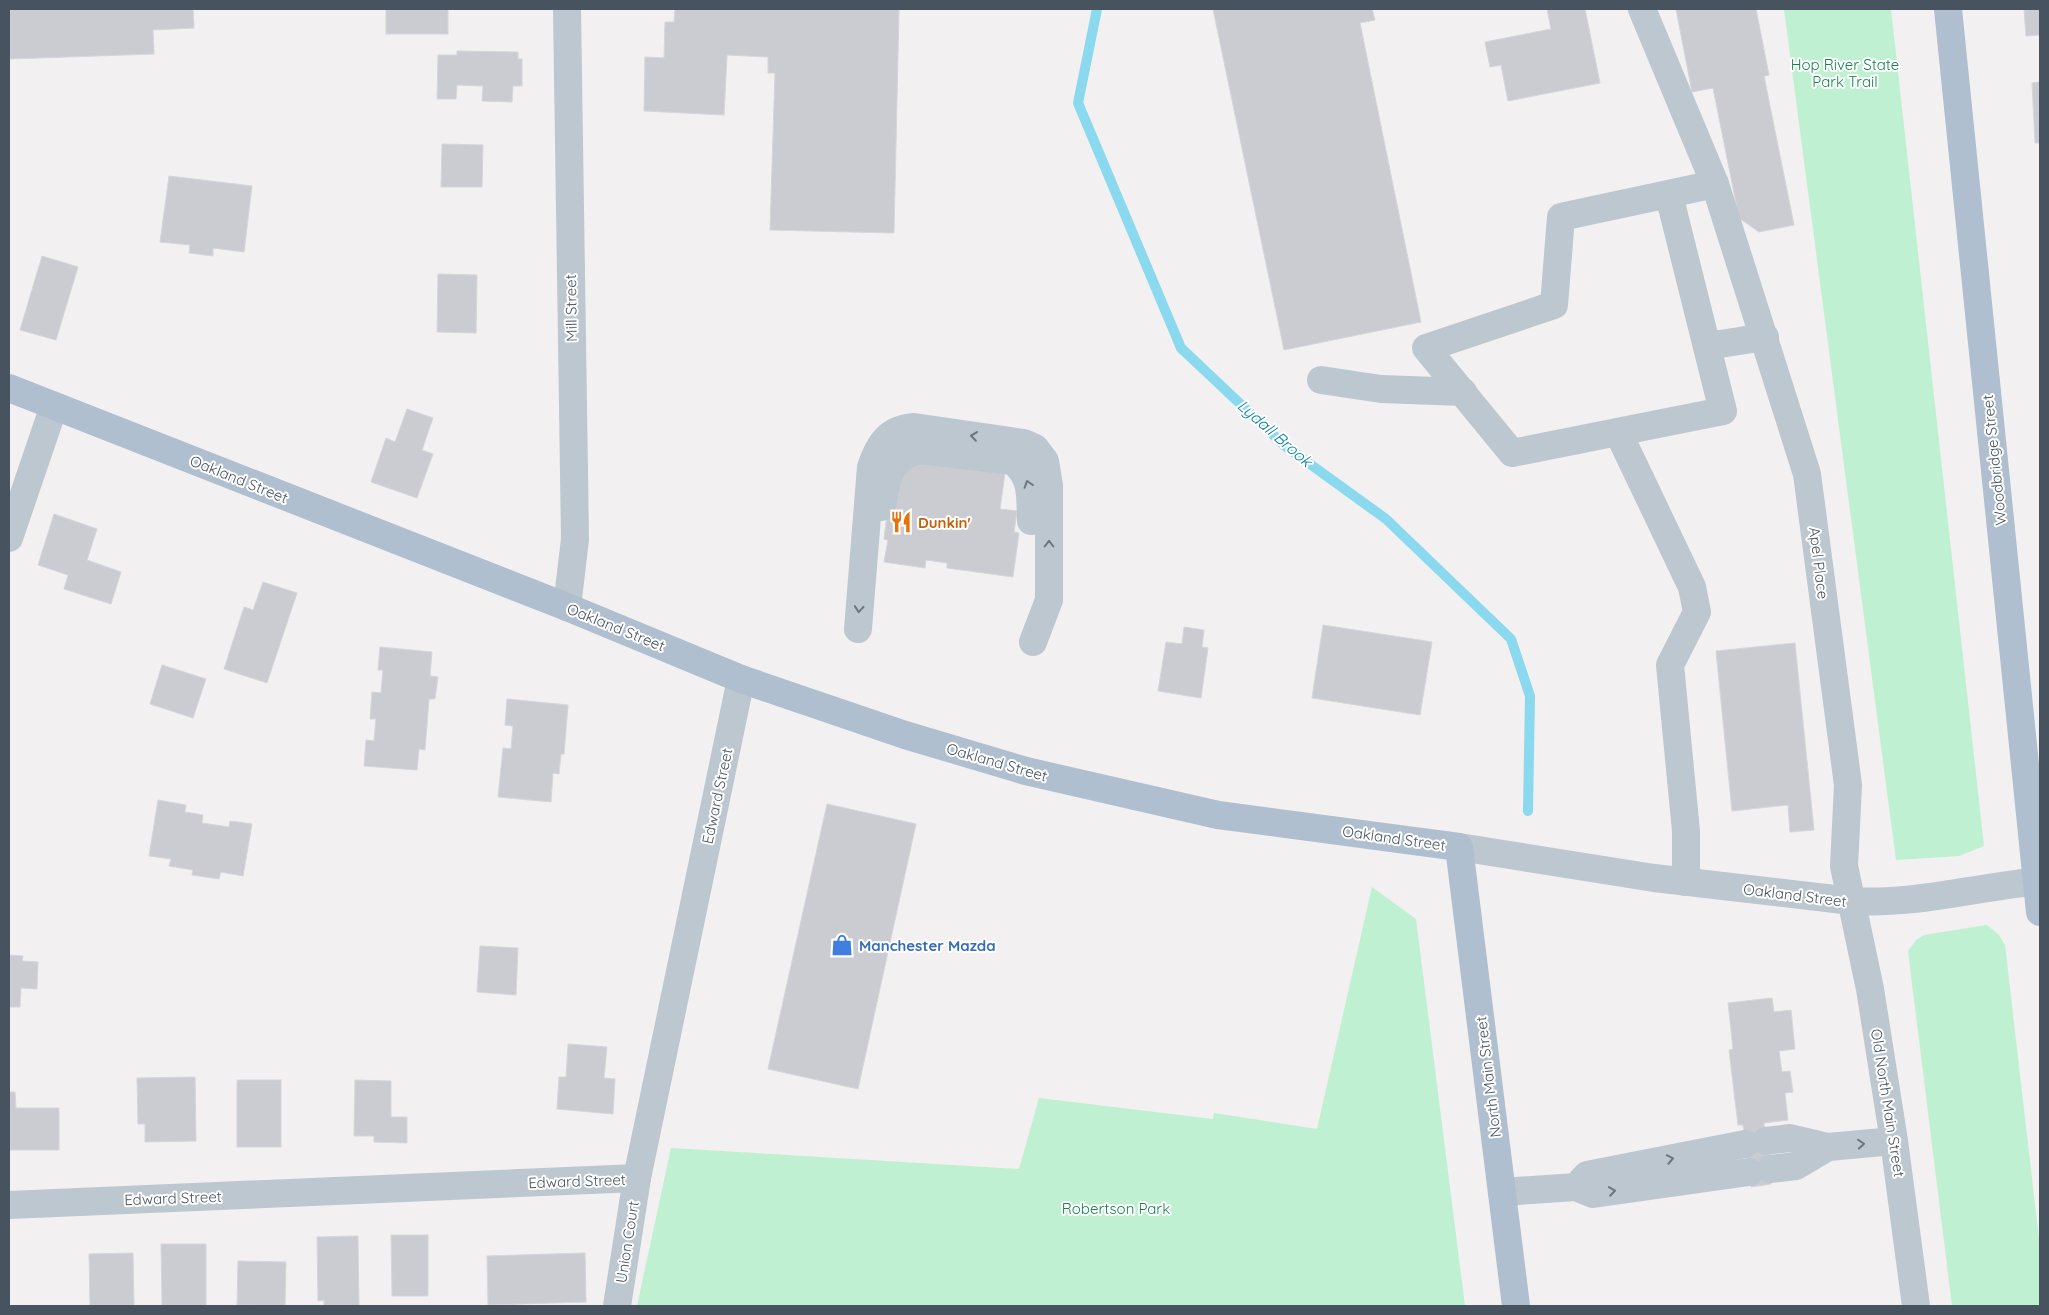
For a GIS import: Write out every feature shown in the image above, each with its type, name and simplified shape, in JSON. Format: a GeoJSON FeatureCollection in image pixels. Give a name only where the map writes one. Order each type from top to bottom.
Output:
{"type":"FeatureCollection","features":[{"type":"Feature","properties":{"kind":"main road","name":"Woodbridge Street"},"geometry":{"type":"LineString","coordinates":[[1948,9],[2040,912]]}},
{"type":"Feature","properties":{"kind":"main road","name":"Oakland Street"},"geometry":{"type":"LineString","coordinates":[[9,388],[567,607],[741,679],[905,735],[1026,771],[1218,815],[1459,847]]}},
{"type":"Feature","properties":{"kind":"main road","name":"North Main Street"},"geometry":{"type":"LineString","coordinates":[[1459,847],[1516,1306]]}},
{"type":"Feature","properties":{"kind":"street","name":"Mill Street"},"geometry":{"type":"LineString","coordinates":[[567,9],[575,539],[567,607]]}},
{"type":"Feature","properties":{"kind":"street","name":"Apel Place"},"geometry":{"type":"LineString","coordinates":[[1642,9],[1715,184],[1800,448],[1811,500],[1847,778],[1848,799],[1844,866],[1852,901]]}},
{"type":"Feature","properties":{"kind":"street"},"geometry":{"type":"LineString","coordinates":[[1668,195],[1723,411],[1512,453],[1426,348],[1554,305],[1560,217],[1715,184]]}},
{"type":"Feature","properties":{"kind":"street"},"geometry":{"type":"LineString","coordinates":[[1707,346],[1765,337]]}},
{"type":"Feature","properties":{"kind":"street"},"geometry":{"type":"LineString","coordinates":[[1322,380],[1382,389],[1462,392]]}},
{"type":"Feature","properties":{"kind":"street"},"geometry":{"type":"LineString","coordinates":[[9,538],[54,406]]}},
{"type":"Feature","properties":{"kind":"street"},"geometry":{"type":"LineString","coordinates":[[858,629],[871,467],[876,452],[888,436],[901,428],[914,427],[1024,443],[1036,448],[1045,461],[1049,486],[1049,600],[1033,642]]}},
{"type":"Feature","properties":{"kind":"street"},"geometry":{"type":"LineString","coordinates":[[1618,432],[1692,587],[1697,612],[1670,665],[1686,831],[1686,882]]}},
{"type":"Feature","properties":{"kind":"street","name":"Edward Street"},"geometry":{"type":"LineString","coordinates":[[9,1205],[637,1178],[741,679]]}},
{"type":"Feature","properties":{"kind":"street","name":"Oakland Street"},"geometry":{"type":"LineString","coordinates":[[1459,847],[1686,882],[1878,903],[2038,881]]}},
{"type":"Feature","properties":{"kind":"street","name":"Old North Main Street"},"geometry":{"type":"LineString","coordinates":[[1852,901],[1868,971],[1894,1141],[1916,1306]]}},
{"type":"Feature","properties":{"kind":"street"},"geometry":{"type":"LineString","coordinates":[[1576,1187],[1587,1175],[1756,1142],[1790,1138],[1828,1147],[1894,1141]]}},
{"type":"Feature","properties":{"kind":"street"},"geometry":{"type":"LineString","coordinates":[[1502,1192],[1576,1187],[1593,1194],[1796,1166],[1828,1147]]}},
{"type":"Feature","properties":{"kind":"street","name":"Union Court"},"geometry":{"type":"LineString","coordinates":[[617,1306],[637,1178]]}},
{"type":"Feature","properties":{"kind":"green space","name":"Hop River State Park Trail"},"geometry":{"type":"Polygon","coordinates":[[[1784,9],[1891,9],[1984,846],[1959,856],[1896,860],[1784,9]]]}},
{"type":"Feature","properties":{"kind":"green space","name":"Robertson Park"},"geometry":{"type":"Polygon","coordinates":[[[1372,887],[1416,919],[1465,1306],[637,1306],[671,1148],[1019,1169],[1039,1098],[1213,1119],[1214,1113],[1317,1129],[1372,887]]]}},
{"type":"Feature","properties":{"kind":"green space"},"geometry":{"type":"Polygon","coordinates":[[[1987,925],[1999,935],[2005,945],[2040,1248],[2040,1306],[1952,1306],[1908,951],[1916,940],[1924,935],[1987,925]]]}},
{"type":"Feature","properties":{"kind":"building"},"geometry":{"type":"Polygon","coordinates":[[[9,9],[193,9],[194,28],[153,30],[154,54],[9,59],[9,9]]]}},
{"type":"Feature","properties":{"kind":"building"},"geometry":{"type":"Polygon","coordinates":[[[386,9],[448,9],[448,34],[386,34],[386,9]]]}},
{"type":"Feature","properties":{"kind":"building"},"geometry":{"type":"Polygon","coordinates":[[[675,9],[899,9],[894,233],[770,230],[775,73],[768,73],[768,57],[727,55],[724,115],[644,111],[645,57],[664,58],[665,22],[674,22],[675,9]]]}},
{"type":"Feature","properties":{"kind":"building"},"geometry":{"type":"Polygon","coordinates":[[[1213,9],[1372,9],[1375,20],[1360,23],[1421,322],[1284,350],[1213,9]]]}},
{"type":"Feature","properties":{"kind":"building"},"geometry":{"type":"Polygon","coordinates":[[[1547,9],[1585,9],[1600,83],[1508,101],[1501,65],[1490,67],[1485,42],[1551,29],[1547,9]]]}},
{"type":"Feature","properties":{"kind":"building"},"geometry":{"type":"Polygon","coordinates":[[[1676,9],[1756,9],[1769,75],[1764,76],[1794,225],[1759,232],[1739,218],[1713,88],[1692,92],[1676,9]]]}},
{"type":"Feature","properties":{"kind":"building"},"geometry":{"type":"Polygon","coordinates":[[[2024,9],[2040,9],[2040,35],[2026,36],[2024,9]]]}},
{"type":"Feature","properties":{"kind":"building"},"geometry":{"type":"Polygon","coordinates":[[[457,51],[518,52],[518,59],[522,59],[522,86],[513,86],[512,102],[482,101],[483,86],[457,85],[456,99],[437,99],[438,55],[457,55],[457,51]]]}},
{"type":"Feature","properties":{"kind":"building"},"geometry":{"type":"Polygon","coordinates":[[[2040,82],[2040,143],[2035,143],[2032,83],[2040,82]]]}},
{"type":"Feature","properties":{"kind":"building"},"geometry":{"type":"Polygon","coordinates":[[[442,144],[483,145],[482,187],[441,187],[442,144]]]}},
{"type":"Feature","properties":{"kind":"building"},"geometry":{"type":"Polygon","coordinates":[[[169,176],[252,186],[244,252],[213,248],[213,256],[189,253],[190,245],[160,242],[169,176]]]}},
{"type":"Feature","properties":{"kind":"building"},"geometry":{"type":"Polygon","coordinates":[[[42,256],[78,267],[56,340],[20,330],[42,256]]]}},
{"type":"Feature","properties":{"kind":"building"},"geometry":{"type":"Polygon","coordinates":[[[438,274],[477,275],[476,333],[437,332],[438,274]]]}},
{"type":"Feature","properties":{"kind":"building"},"geometry":{"type":"Polygon","coordinates":[[[407,409],[433,418],[422,450],[433,454],[417,498],[371,482],[386,438],[395,442],[407,409]]]}},
{"type":"Feature","properties":{"kind":"building"},"geometry":{"type":"Polygon","coordinates":[[[915,461],[1005,473],[1000,509],[1017,511],[1014,532],[1019,533],[1013,577],[947,568],[947,563],[926,560],[925,568],[884,562],[888,540],[884,539],[887,515],[894,516],[899,475],[915,461]]]}},
{"type":"Feature","properties":{"kind":"building"},"geometry":{"type":"Polygon","coordinates":[[[54,514],[97,529],[87,560],[121,572],[111,604],[64,589],[68,575],[38,565],[54,514]]]}},
{"type":"Feature","properties":{"kind":"building"},"geometry":{"type":"Polygon","coordinates":[[[263,582],[297,593],[267,683],[224,669],[244,607],[253,610],[263,582]]]}},
{"type":"Feature","properties":{"kind":"building"},"geometry":{"type":"Polygon","coordinates":[[[1323,625],[1432,642],[1420,715],[1312,698],[1323,625]]]}},
{"type":"Feature","properties":{"kind":"building"},"geometry":{"type":"Polygon","coordinates":[[[1184,627],[1204,630],[1202,647],[1208,648],[1201,698],[1158,691],[1166,642],[1182,644],[1184,627]]]}},
{"type":"Feature","properties":{"kind":"building"},"geometry":{"type":"Polygon","coordinates":[[[1795,643],[1814,830],[1790,832],[1788,805],[1732,811],[1716,651],[1795,643]]]}},
{"type":"Feature","properties":{"kind":"building"},"geometry":{"type":"Polygon","coordinates":[[[380,647],[432,652],[430,676],[438,677],[435,699],[429,699],[425,750],[419,749],[417,770],[364,766],[366,740],[374,741],[376,719],[370,719],[372,692],[381,693],[383,670],[378,670],[380,647]]]}},
{"type":"Feature","properties":{"kind":"building"},"geometry":{"type":"Polygon","coordinates":[[[162,665],[206,679],[193,718],[150,704],[162,665]]]}},
{"type":"Feature","properties":{"kind":"building"},"geometry":{"type":"Polygon","coordinates":[[[507,699],[568,705],[564,754],[561,754],[559,774],[553,773],[551,802],[498,797],[503,748],[511,749],[513,726],[505,725],[507,699]]]}},
{"type":"Feature","properties":{"kind":"building"},"geometry":{"type":"Polygon","coordinates":[[[158,800],[186,805],[185,812],[203,815],[202,823],[229,827],[230,821],[252,824],[243,876],[221,872],[219,879],[192,875],[193,870],[169,866],[171,859],[149,856],[158,800]]]}},
{"type":"Feature","properties":{"kind":"building","name":"Manchester Mazda"},"geometry":{"type":"Polygon","coordinates":[[[827,804],[916,824],[858,1089],[768,1069],[827,804]]]}},
{"type":"Feature","properties":{"kind":"building"},"geometry":{"type":"Polygon","coordinates":[[[480,946],[518,948],[516,995],[477,992],[480,946]]]}},
{"type":"Feature","properties":{"kind":"building"},"geometry":{"type":"Polygon","coordinates":[[[9,955],[23,956],[22,961],[38,962],[37,989],[21,988],[20,1007],[9,1007],[9,955]]]}},
{"type":"Feature","properties":{"kind":"building"},"geometry":{"type":"Polygon","coordinates":[[[1772,998],[1774,1012],[1791,1010],[1795,1049],[1779,1051],[1782,1072],[1790,1071],[1793,1092],[1785,1093],[1788,1120],[1764,1123],[1771,1184],[1751,1187],[1743,1125],[1738,1125],[1729,1050],[1733,1049],[1728,1003],[1772,998]]]}},
{"type":"Feature","properties":{"kind":"building"},"geometry":{"type":"Polygon","coordinates":[[[568,1044],[607,1047],[604,1078],[615,1079],[613,1114],[557,1109],[559,1077],[566,1077],[568,1044]]]}},
{"type":"Feature","properties":{"kind":"building"},"geometry":{"type":"Polygon","coordinates":[[[195,1077],[196,1141],[145,1142],[145,1124],[138,1124],[137,1078],[195,1077]]]}},
{"type":"Feature","properties":{"kind":"building"},"geometry":{"type":"Polygon","coordinates":[[[237,1080],[281,1080],[281,1147],[237,1147],[237,1080]]]}},
{"type":"Feature","properties":{"kind":"building"},"geometry":{"type":"Polygon","coordinates":[[[355,1080],[391,1081],[391,1117],[407,1117],[407,1143],[374,1142],[374,1136],[354,1136],[355,1080]]]}},
{"type":"Feature","properties":{"kind":"building"},"geometry":{"type":"Polygon","coordinates":[[[9,1092],[15,1092],[16,1108],[59,1108],[59,1150],[9,1150],[9,1092]]]}},
{"type":"Feature","properties":{"kind":"building"},"geometry":{"type":"Polygon","coordinates":[[[391,1235],[428,1235],[428,1296],[392,1296],[391,1235]]]}},
{"type":"Feature","properties":{"kind":"building"},"geometry":{"type":"Polygon","coordinates":[[[358,1236],[359,1306],[324,1306],[324,1300],[318,1301],[317,1237],[358,1236]]]}},
{"type":"Feature","properties":{"kind":"building"},"geometry":{"type":"Polygon","coordinates":[[[161,1244],[206,1244],[206,1306],[162,1306],[161,1244]]]}},
{"type":"Feature","properties":{"kind":"building"},"geometry":{"type":"Polygon","coordinates":[[[133,1253],[134,1306],[90,1306],[89,1254],[133,1253]]]}},
{"type":"Feature","properties":{"kind":"building"},"geometry":{"type":"Polygon","coordinates":[[[585,1253],[586,1302],[488,1305],[487,1256],[585,1253]]]}},
{"type":"Feature","properties":{"kind":"building"},"geometry":{"type":"Polygon","coordinates":[[[238,1261],[286,1262],[285,1306],[237,1305],[238,1261]]]}},
{"type":"Feature","properties":{"kind":"waterway","name":"Lydall Brook"},"geometry":{"type":"LineString","coordinates":[[1097,9],[1078,103],[1181,348],[1285,446],[1386,519],[1511,639],[1530,696],[1528,811]]}},
{"type":"Feature","properties":{"kind":"place","name":"Dunkin'"},"geometry":{"type":"Point","coordinates":[901,522]}},
{"type":"Feature","properties":{"kind":"place","name":"Manchester Mazda"},"geometry":{"type":"Point","coordinates":[842,945]}}]}
